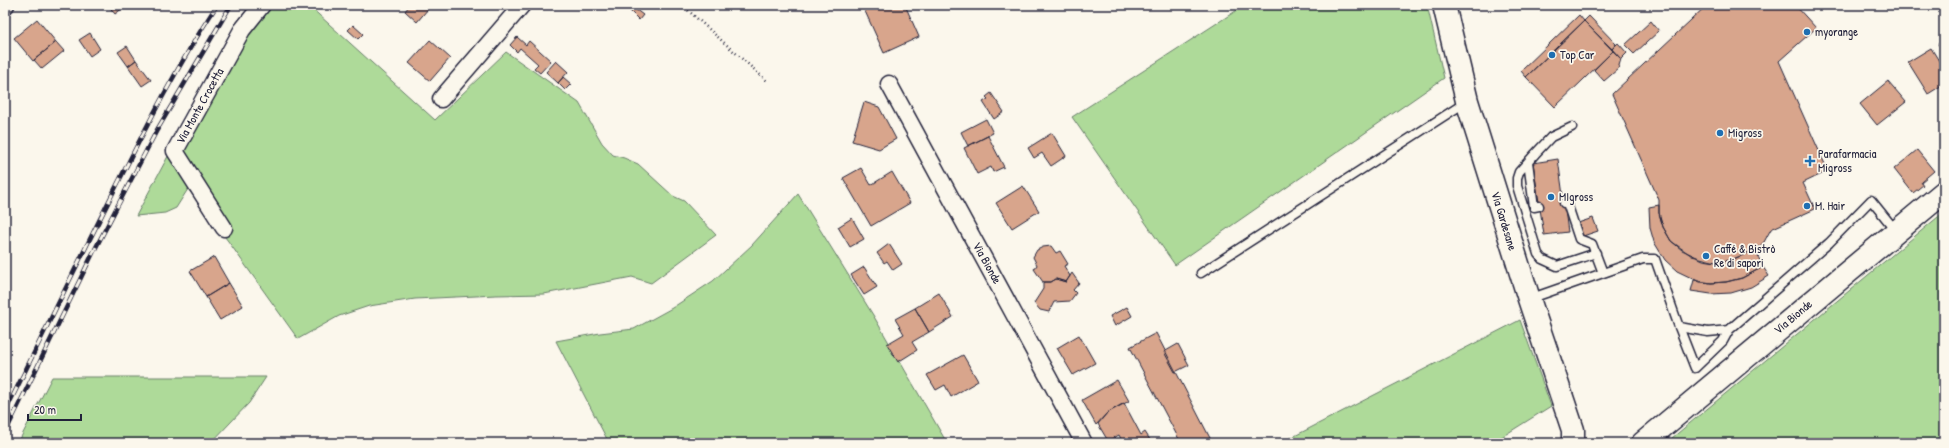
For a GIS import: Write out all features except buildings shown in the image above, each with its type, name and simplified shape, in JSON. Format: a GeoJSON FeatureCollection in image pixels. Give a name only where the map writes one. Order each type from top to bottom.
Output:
{"type":"FeatureCollection","features":[{"type":"Feature","properties":{"kind":"main road","name":"Via Gardesane"},"geometry":{"type":"LineString","coordinates":[[1448,7],[1467,101],[1529,299],[1577,439]]}},
{"type":"Feature","properties":{"kind":"main road","name":"Via Bionde"},"geometry":{"type":"LineString","coordinates":[[1643,443],[1944,192]]}},
{"type":"Feature","properties":{"kind":"street","name":"Via Monte Crocetta"},"geometry":{"type":"LineString","coordinates":[[224,228],[175,152],[242,30],[262,5]]}},
{"type":"Feature","properties":{"kind":"street"},"geometry":{"type":"LineString","coordinates":[[441,98],[522,5]]}},
{"type":"Feature","properties":{"kind":"street","name":"Via Bionde"},"geometry":{"type":"LineString","coordinates":[[889,84],[1084,443]]}},
{"type":"Feature","properties":{"kind":"lane"},"geometry":{"type":"LineString","coordinates":[[1201,273],[1467,101]]}},
{"type":"Feature","properties":{"kind":"lane"},"geometry":{"type":"LineString","coordinates":[[1572,127],[1551,137],[1528,162],[1516,178],[1517,186],[1538,254],[1542,259],[1557,266],[1596,253]]}},
{"type":"Feature","properties":{"kind":"lane"},"geometry":{"type":"LineString","coordinates":[[1528,162],[1534,207],[1539,206]]}},
{"type":"Feature","properties":{"kind":"lane"},"geometry":{"type":"LineString","coordinates":[[1529,299],[1643,259],[1655,259],[1695,368],[1723,341],[1729,330],[1829,243],[1871,200],[1896,231]]}},
{"type":"Feature","properties":{"kind":"lane"},"geometry":{"type":"LineString","coordinates":[[1564,203],[1567,203],[1579,239],[1592,244],[1604,273]]}},
{"type":"Feature","properties":{"kind":"lane"},"geometry":{"type":"LineString","coordinates":[[1679,327],[1708,332],[1729,330]]}},
{"type":"Feature","properties":{"kind":"path"},"geometry":{"type":"LineString","coordinates":[[682,5],[767,82]]}},
{"type":"Feature","properties":{"kind":"green space"},"geometry":{"type":"Polygon","coordinates":[[[258,5],[308,5],[435,120],[506,52],[579,103],[602,143],[613,155],[638,164],[673,196],[684,201],[716,235],[651,283],[632,277],[544,294],[415,299],[369,306],[339,316],[298,339],[228,241],[188,189],[176,208],[165,213],[136,216],[189,117],[258,5]]]}},
{"type":"Feature","properties":{"kind":"green space"},"geometry":{"type":"Polygon","coordinates":[[[1245,5],[1427,5],[1444,78],[1175,265],[1072,117],[1245,5]]]}},
{"type":"Feature","properties":{"kind":"green space"},"geometry":{"type":"Polygon","coordinates":[[[798,194],[873,315],[947,443],[609,443],[556,341],[600,333],[634,329],[672,308],[713,281],[752,245],[798,194]]]}},
{"type":"Feature","properties":{"kind":"green space"},"geometry":{"type":"Polygon","coordinates":[[[1944,212],[1944,443],[1666,443],[1944,212]]]}},
{"type":"Feature","properties":{"kind":"green space"},"geometry":{"type":"Polygon","coordinates":[[[1520,320],[1551,406],[1492,443],[1281,443],[1520,320]]]}},
{"type":"Feature","properties":{"kind":"green space"},"geometry":{"type":"Polygon","coordinates":[[[52,377],[266,377],[249,403],[211,443],[18,443],[52,377]]]}},
{"type":"Feature","properties":{"kind":"railway"},"geometry":{"type":"LineString","coordinates":[[5,412],[88,243],[164,94],[217,5]]}},
{"type":"Feature","properties":{"kind":"railway"},"geometry":{"type":"LineString","coordinates":[[5,433],[93,253],[157,130],[231,5]]}},
{"type":"Feature","properties":{"kind":"place","name":"myorange"},"geometry":{"type":"Point","coordinates":[1807,32]}},
{"type":"Feature","properties":{"kind":"place","name":"Top Car"},"geometry":{"type":"Point","coordinates":[1552,55]}},
{"type":"Feature","properties":{"kind":"place","name":"Migross"},"geometry":{"type":"Point","coordinates":[1720,133]}},
{"type":"Feature","properties":{"kind":"place","name":"Parafarmacia Migross"},"geometry":{"type":"Point","coordinates":[1810,161]}},
{"type":"Feature","properties":{"kind":"place","name":"MIgross"},"geometry":{"type":"Point","coordinates":[1551,197]}},
{"type":"Feature","properties":{"kind":"place","name":"M. Hair"},"geometry":{"type":"Point","coordinates":[1807,206]}},
{"type":"Feature","properties":{"kind":"place","name":"Caffé & Bistrò Re di sapori"},"geometry":{"type":"Point","coordinates":[1706,256]}}]}
